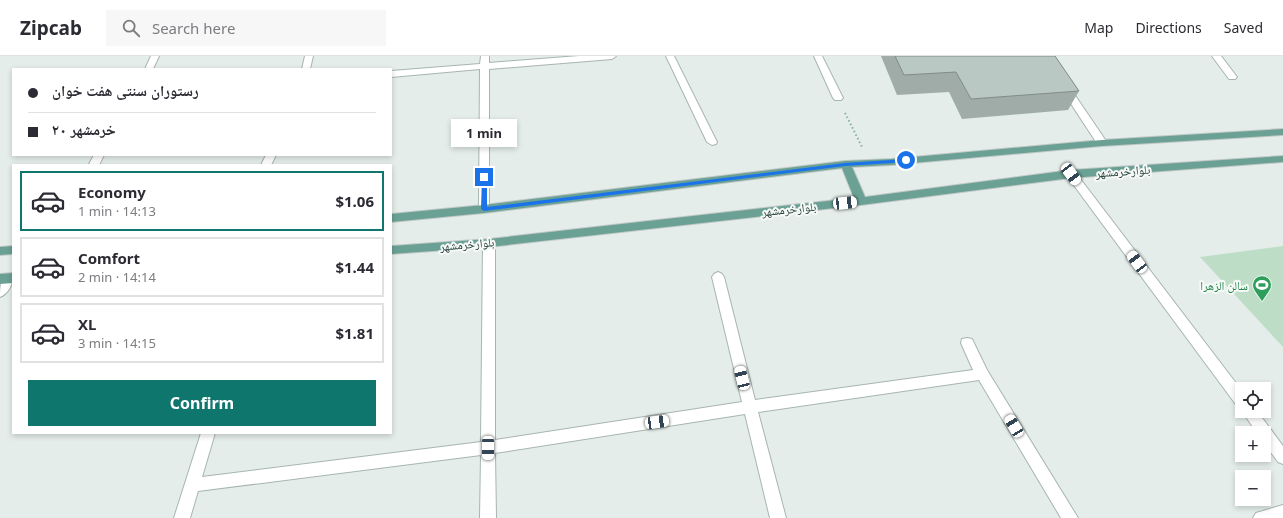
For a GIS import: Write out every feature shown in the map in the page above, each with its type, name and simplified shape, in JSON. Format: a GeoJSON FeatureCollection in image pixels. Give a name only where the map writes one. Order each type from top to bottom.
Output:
{"type":"FeatureCollection","features":[{"type":"Feature","properties":{"kind":"main road"},"geometry":{"type":"LineString","coordinates":[[392,218],[484,209],[845,164],[1102,143],[1283,132]]}},
{"type":"Feature","properties":{"kind":"main road","name":"بلوارخرمشهر"},"geometry":{"type":"LineString","coordinates":[[392,250],[489,242],[860,201],[1071,174],[1283,159]]}},
{"type":"Feature","properties":{"kind":"main road"},"geometry":{"type":"LineString","coordinates":[[845,164],[860,201]]}},
{"type":"Feature","properties":{"kind":"main road"},"geometry":{"type":"LineString","coordinates":[[0,251],[12,250]]}},
{"type":"Feature","properties":{"kind":"street"},"geometry":{"type":"LineString","coordinates":[[149,68],[155,56]]}},
{"type":"Feature","properties":{"kind":"street"},"geometry":{"type":"LineString","coordinates":[[306,68],[309,56]]}},
{"type":"Feature","properties":{"kind":"street"},"geometry":{"type":"LineString","coordinates":[[392,74],[485,61],[612,56]]}},
{"type":"Feature","properties":{"kind":"street"},"geometry":{"type":"LineString","coordinates":[[670,56],[712,142]]}},
{"type":"Feature","properties":{"kind":"street"},"geometry":{"type":"LineString","coordinates":[[818,56],[838,98]]}},
{"type":"Feature","properties":{"kind":"street"},"geometry":{"type":"LineString","coordinates":[[1216,56],[1232,77]]}},
{"type":"Feature","properties":{"kind":"street"},"geometry":{"type":"LineString","coordinates":[[484,209],[485,61]]}},
{"type":"Feature","properties":{"kind":"street"},"geometry":{"type":"LineString","coordinates":[[1058,76],[1102,143]]}},
{"type":"Feature","properties":{"kind":"street"},"geometry":{"type":"LineString","coordinates":[[1071,174],[1235,393]]}},
{"type":"Feature","properties":{"kind":"street"},"geometry":{"type":"LineString","coordinates":[[488,518],[489,242]]}},
{"type":"Feature","properties":{"kind":"street"},"geometry":{"type":"LineString","coordinates":[[718,277],[778,518]]}},
{"type":"Feature","properties":{"kind":"street"},"geometry":{"type":"LineString","coordinates":[[0,292],[7,279]]}},
{"type":"Feature","properties":{"kind":"street"},"geometry":{"type":"LineString","coordinates":[[967,343],[982,374],[1070,518]]}},
{"type":"Feature","properties":{"kind":"street"},"geometry":{"type":"LineString","coordinates":[[192,485],[488,448],[750,407],[982,374]]}},
{"type":"Feature","properties":{"kind":"street"},"geometry":{"type":"LineString","coordinates":[[1254,418],[1283,457]]}},
{"type":"Feature","properties":{"kind":"street"},"geometry":{"type":"LineString","coordinates":[[182,518],[208,434]]}},
{"type":"Feature","properties":{"kind":"street"},"geometry":{"type":"LineString","coordinates":[[1261,518],[1283,512]]}},
{"type":"Feature","properties":{"kind":"path"},"geometry":{"type":"LineString","coordinates":[[838,98],[869,163]]}},
{"type":"Feature","properties":{"kind":"green space","name":"سالن الزهرا"},"geometry":{"type":"Polygon","coordinates":[[[1283,246],[1283,347],[1200,257],[1283,246]]]}},
{"type":"Feature","properties":{"kind":"building"},"geometry":{"type":"Polygon","coordinates":[[[895,56],[1055,56],[1079,91],[971,99],[956,72],[904,75],[895,56]]]}},
{"type":"Feature","properties":{"kind":"place","name":"سالن الزهرا"},"geometry":{"type":"Point","coordinates":[1262,302]}},
{"type":"Feature","properties":{"kind":"route"},"geometry":{"type":"LineString","coordinates":[[484,177],[484,209],[845,164],[906,160]]}}]}
